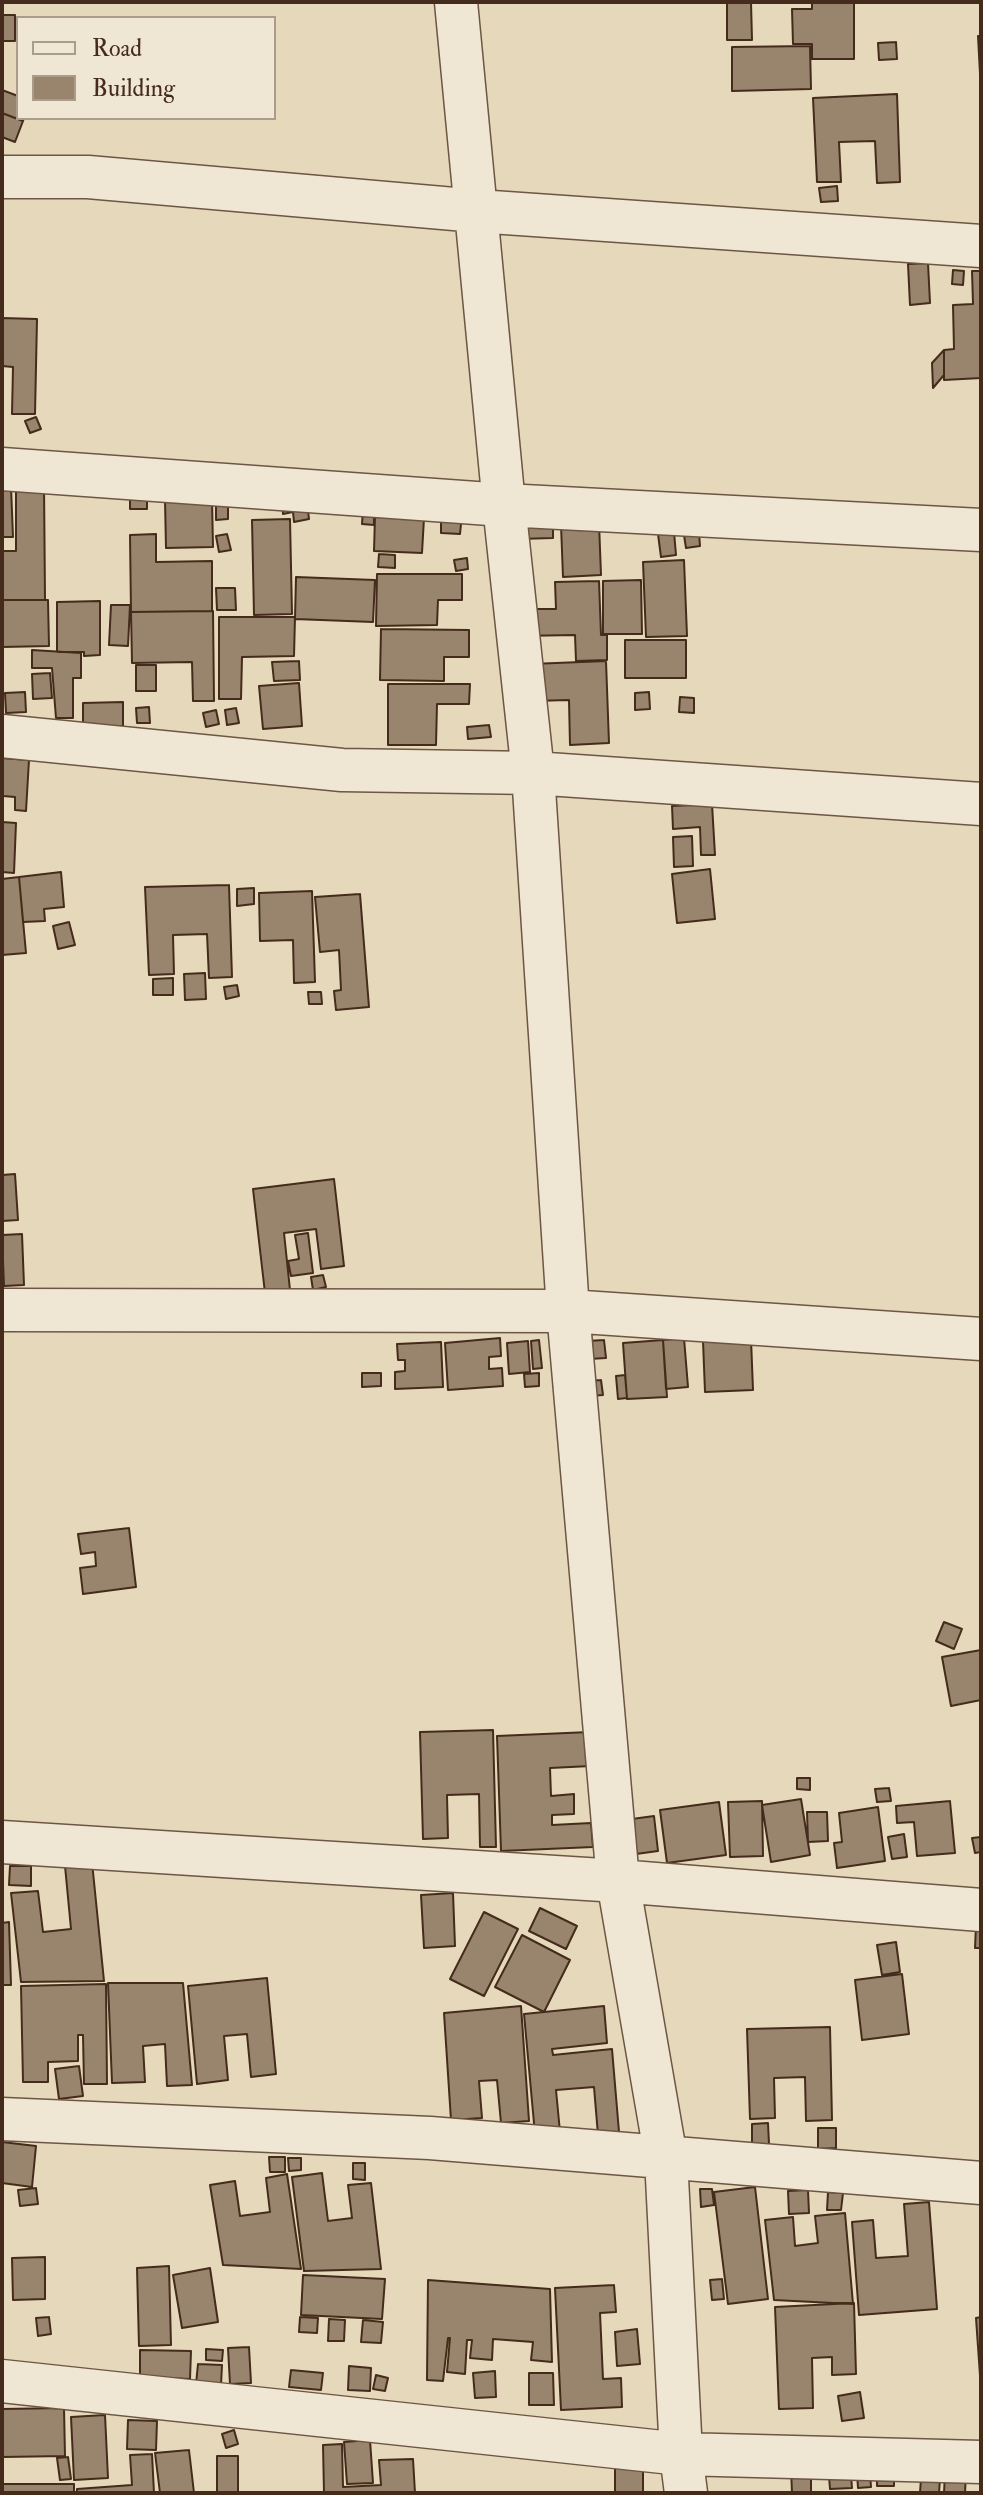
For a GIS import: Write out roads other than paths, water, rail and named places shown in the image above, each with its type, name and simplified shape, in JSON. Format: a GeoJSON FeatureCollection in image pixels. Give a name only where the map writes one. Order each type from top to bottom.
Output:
{"type":"FeatureCollection","features":[{"type":"Feature","properties":{"kind":"street"},"geometry":{"type":"LineString","coordinates":[[456,2],[533,773],[568,1311],[618,1881],[666,2158],[684,2474]]}},
{"type":"Feature","properties":{"kind":"street"},"geometry":{"type":"LineString","coordinates":[[2,177],[88,177],[477,211],[981,246]]}},
{"type":"Feature","properties":{"kind":"street"},"geometry":{"type":"LineString","coordinates":[[2,469],[504,505],[981,530]]}},
{"type":"Feature","properties":{"kind":"street"},"geometry":{"type":"LineString","coordinates":[[2,736],[342,770],[533,773],[981,804]]}},
{"type":"Feature","properties":{"kind":"street"},"geometry":{"type":"LineString","coordinates":[[2,1310],[568,1311],[981,1339]]}},
{"type":"Feature","properties":{"kind":"street"},"geometry":{"type":"LineString","coordinates":[[2,1842],[618,1881],[981,1910]]}},
{"type":"Feature","properties":{"kind":"street"},"geometry":{"type":"LineString","coordinates":[[2,2119],[430,2138],[981,2183]]}},
{"type":"Feature","properties":{"kind":"street"},"geometry":{"type":"LineString","coordinates":[[2,2381],[684,2474],[981,2462]]}}]}
